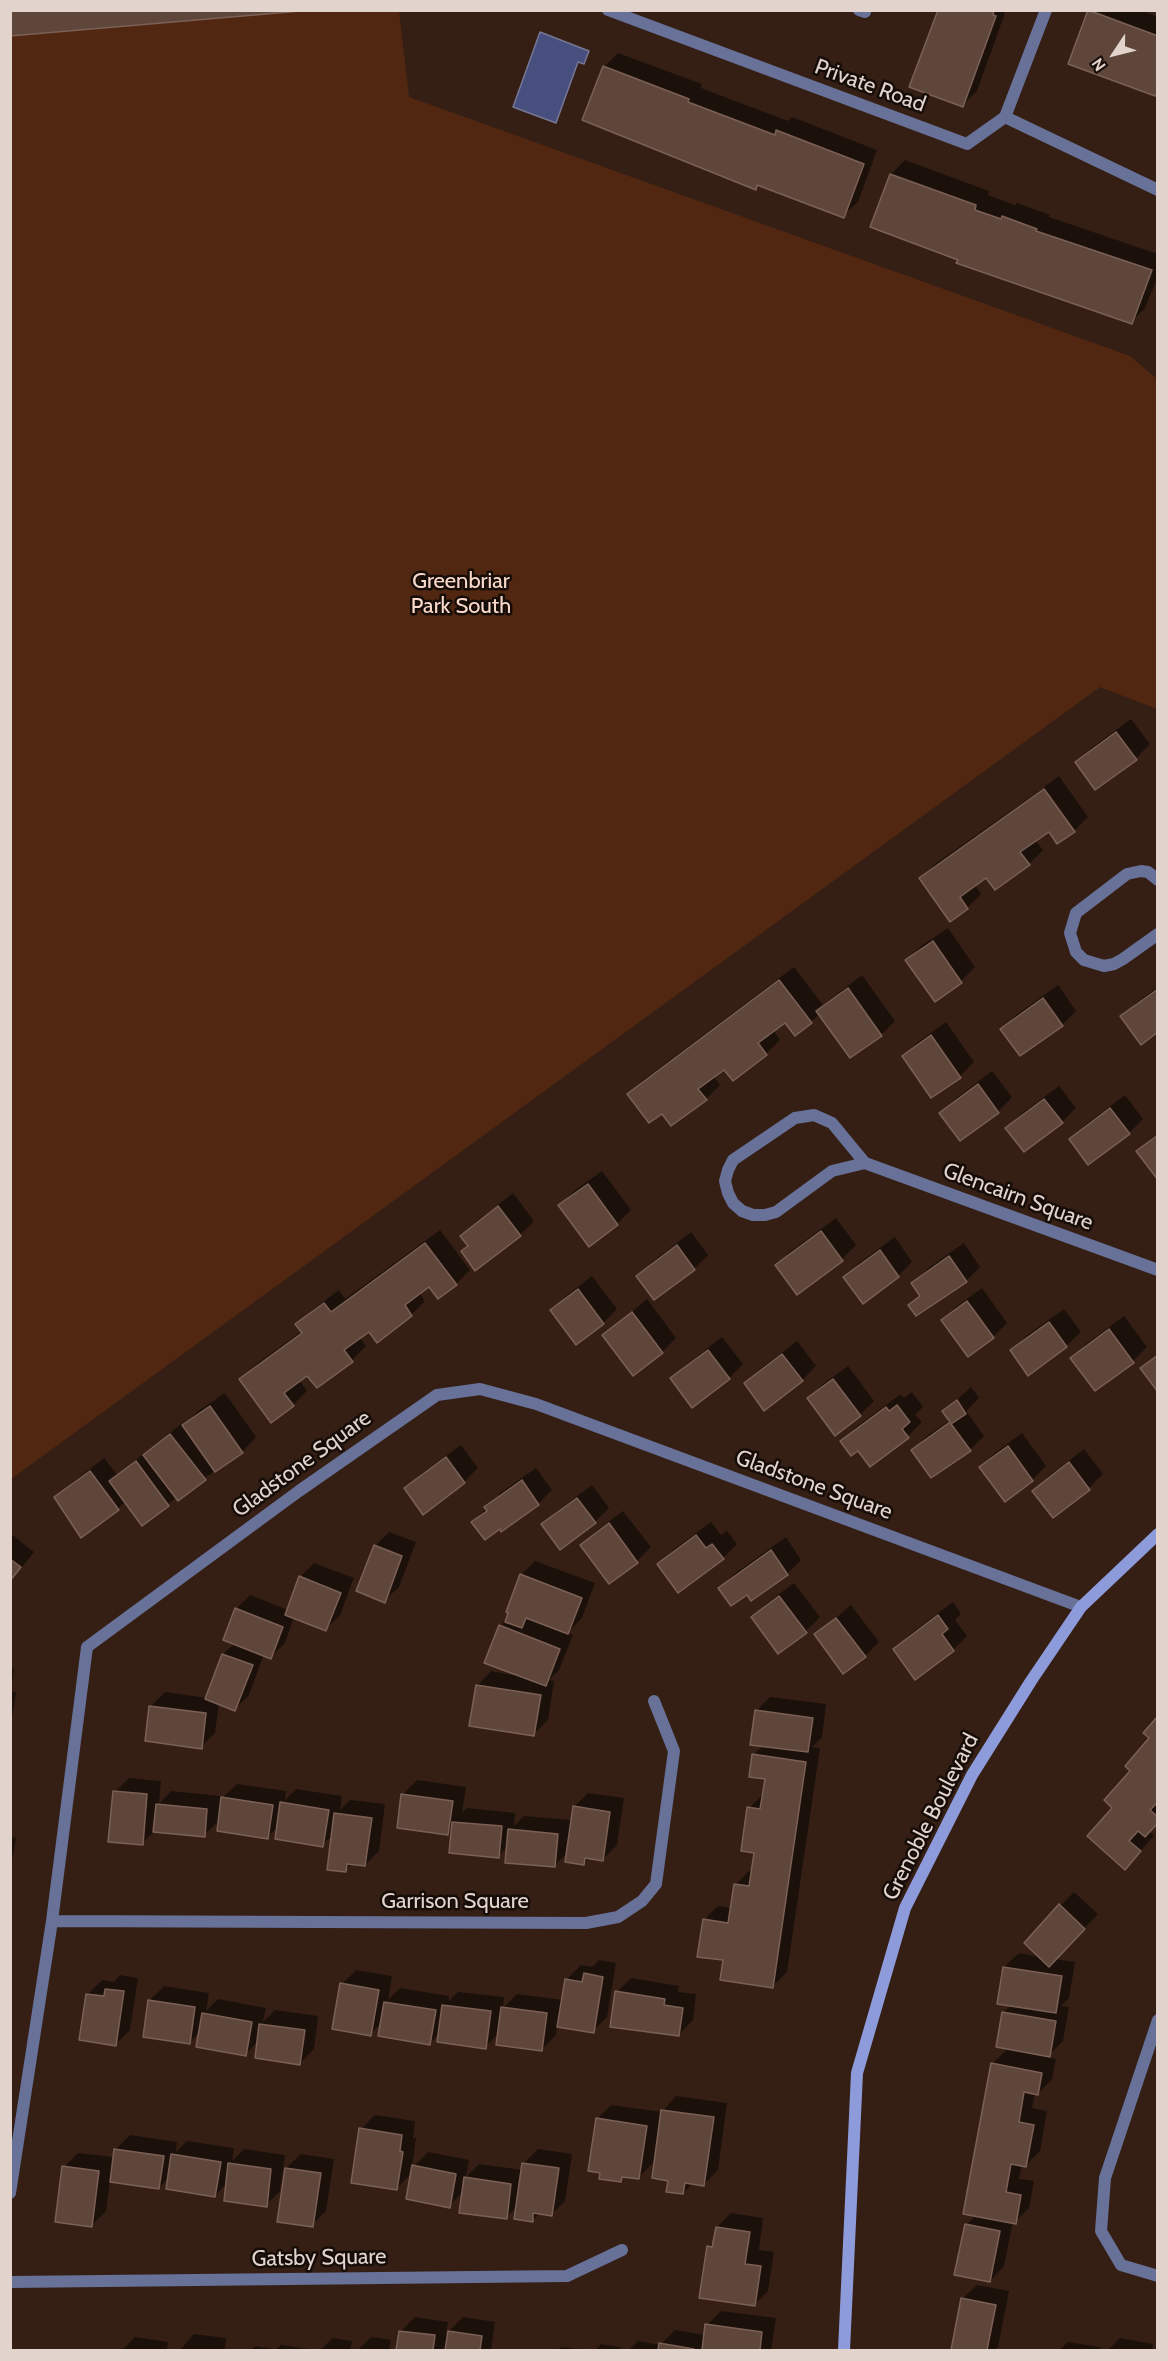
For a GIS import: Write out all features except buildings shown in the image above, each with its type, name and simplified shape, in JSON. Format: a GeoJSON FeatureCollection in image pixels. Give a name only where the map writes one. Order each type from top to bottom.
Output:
{"type":"FeatureCollection","features":[{"type":"Feature","properties":{"kind":"street","name":"Private Road"},"geometry":{"type":"LineString","coordinates":[[608,10],[967,144],[1005,117]]}},
{"type":"Feature","properties":{"kind":"street"},"geometry":{"type":"LineString","coordinates":[[1046,10],[1005,117],[1158,190]]}},
{"type":"Feature","properties":{"kind":"street"},"geometry":{"type":"LineString","coordinates":[[1158,880],[1148,872],[1128,874],[1076,913],[1070,933],[1076,952],[1084,960],[1104,966],[1123,959],[1158,934]]}},
{"type":"Feature","properties":{"kind":"street"},"geometry":{"type":"LineString","coordinates":[[804,1115],[823,1118],[832,1123],[865,1163],[832,1171],[776,1212],[765,1215],[753,1215],[742,1211],[728,1193],[725,1181],[733,1160],[795,1118],[804,1115]]}},
{"type":"Feature","properties":{"kind":"street","name":"Glencairn Square"},"geometry":{"type":"LineString","coordinates":[[865,1163],[1158,1270]]}},
{"type":"Feature","properties":{"kind":"street","name":"Gladstone Square"},"geometry":{"type":"LineString","coordinates":[[10,2193],[52,1921],[87,1647],[299,1491],[437,1395],[480,1389],[536,1404],[1081,1607]]}},
{"type":"Feature","properties":{"kind":"street","name":"Grenoble Boulevard"},"geometry":{"type":"LineString","coordinates":[[844,2350],[857,2073],[906,1908],[972,1775],[1031,1681],[1081,1607],[1158,1534]]}},
{"type":"Feature","properties":{"kind":"street","name":"Garrison Square"},"geometry":{"type":"LineString","coordinates":[[52,1921],[586,1923],[618,1917],[642,1901],[656,1884],[675,1751],[654,1701]]}},
{"type":"Feature","properties":{"kind":"street"},"geometry":{"type":"LineString","coordinates":[[1158,2020],[1105,2178],[1101,2231],[1121,2265],[1158,2276]]}},
{"type":"Feature","properties":{"kind":"street","name":"Gatsby Square"},"geometry":{"type":"LineString","coordinates":[[10,2282],[567,2276],[622,2250]]}},
{"type":"Feature","properties":{"kind":"green space","name":"Greenbriar Park South"},"geometry":{"type":"Polygon","coordinates":[[[11,11],[399,11],[409,97],[1130,356],[1157,379],[1157,709],[1100,687],[11,1479],[11,11]]]}},
{"type":"Feature","properties":{"kind":"water"},"geometry":{"type":"Polygon","coordinates":[[[540,32],[589,51],[584,64],[578,62],[556,123],[513,107],[540,32]]]}}]}
